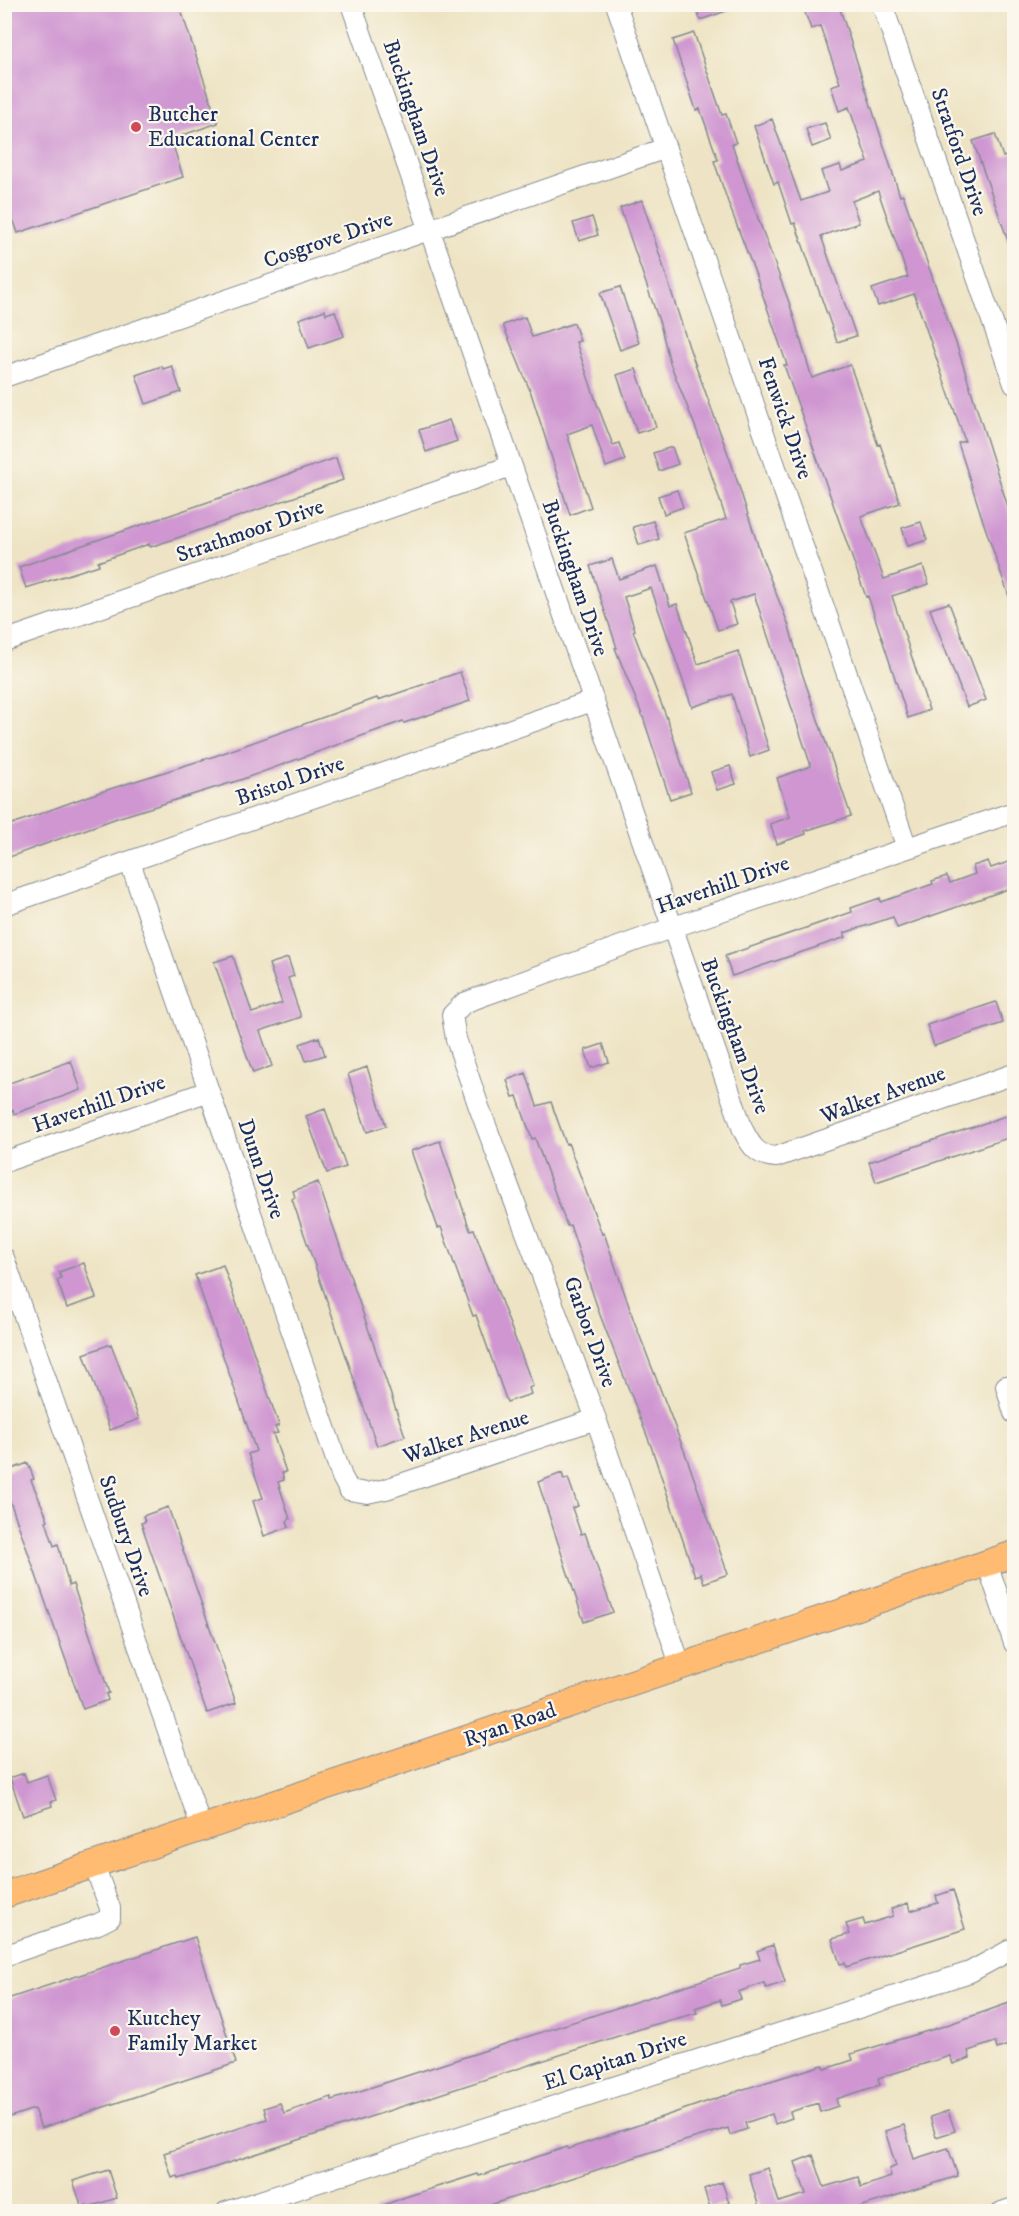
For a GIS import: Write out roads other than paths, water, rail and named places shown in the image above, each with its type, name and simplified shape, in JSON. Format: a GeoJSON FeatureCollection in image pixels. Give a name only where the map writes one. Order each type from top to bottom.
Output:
{"type":"FeatureCollection","features":[{"type":"Feature","properties":{"kind":"main road","name":"Ryan Road"},"geometry":{"type":"LineString","coordinates":[[4,1895],[1014,1554]]}},
{"type":"Feature","properties":{"kind":"street","name":"Buckingham Drive"},"geometry":{"type":"LineString","coordinates":[[351,4],[743,1130],[752,1149],[767,1156]]}},
{"type":"Feature","properties":{"kind":"street","name":"Fenwick Drive"},"geometry":{"type":"LineString","coordinates":[[616,4],[907,848]]}},
{"type":"Feature","properties":{"kind":"street","name":"Stratford Drive"},"geometry":{"type":"LineString","coordinates":[[882,4],[1014,384]]}},
{"type":"Feature","properties":{"kind":"street","name":"Cosgrove Drive"},"geometry":{"type":"LineString","coordinates":[[5,375],[666,148]]}},
{"type":"Feature","properties":{"kind":"street","name":"Strathmoor Drive"},"geometry":{"type":"LineString","coordinates":[[4,641],[511,466]]}},
{"type":"Feature","properties":{"kind":"street","name":"Bristol Drive"},"geometry":{"type":"LineString","coordinates":[[4,905],[592,701]]}},
{"type":"Feature","properties":{"kind":"street","name":"Haverhill Drive"},"geometry":{"type":"LineString","coordinates":[[452,1015],[464,1003],[671,928],[1014,812]]}},
{"type":"Feature","properties":{"kind":"street","name":"Dunn Drive"},"geometry":{"type":"LineString","coordinates":[[130,862],[342,1477],[349,1490]]}},
{"type":"Feature","properties":{"kind":"street","name":"Garbor Drive"},"geometry":{"type":"LineString","coordinates":[[452,1015],[456,1039],[479,1107],[596,1419],[681,1668]]}},
{"type":"Feature","properties":{"kind":"street","name":"Walker Avenue"},"geometry":{"type":"LineString","coordinates":[[767,1156],[776,1157],[830,1140],[1014,1074]]}},
{"type":"Feature","properties":{"kind":"street","name":"Haverhill Drive"},"geometry":{"type":"LineString","coordinates":[[4,1162],[209,1091]]}},
{"type":"Feature","properties":{"kind":"street","name":"Sudbury Drive"},"geometry":{"type":"LineString","coordinates":[[4,1258],[202,1829]]}},
{"type":"Feature","properties":{"kind":"street"},"geometry":{"type":"LineString","coordinates":[[1006,1386],[1014,1413]]}},
{"type":"Feature","properties":{"kind":"street","name":"Walker Avenue"},"geometry":{"type":"LineString","coordinates":[[349,1490],[367,1493],[386,1489],[596,1419]]}},
{"type":"Feature","properties":{"kind":"street"},"geometry":{"type":"LineString","coordinates":[[987,1563],[1014,1643]]}},
{"type":"Feature","properties":{"kind":"street"},"geometry":{"type":"LineString","coordinates":[[4,1956],[110,1918],[110,1908],[94,1865]]}},
{"type":"Feature","properties":{"kind":"street","name":"El Capitan Drive"},"geometry":{"type":"LineString","coordinates":[[226,2211],[970,1972],[1014,1948]]}},
{"type":"Feature","properties":{"kind":"street"},"geometry":{"type":"LineString","coordinates":[[1002,2211],[1014,2208]]}},
{"type":"Feature","properties":{"kind":"place","name":"Butcher Educational Center"},"geometry":{"type":"Point","coordinates":[136,127]}},
{"type":"Feature","properties":{"kind":"place","name":"Kutchey Family Market"},"geometry":{"type":"Point","coordinates":[115,2031]}}]}
